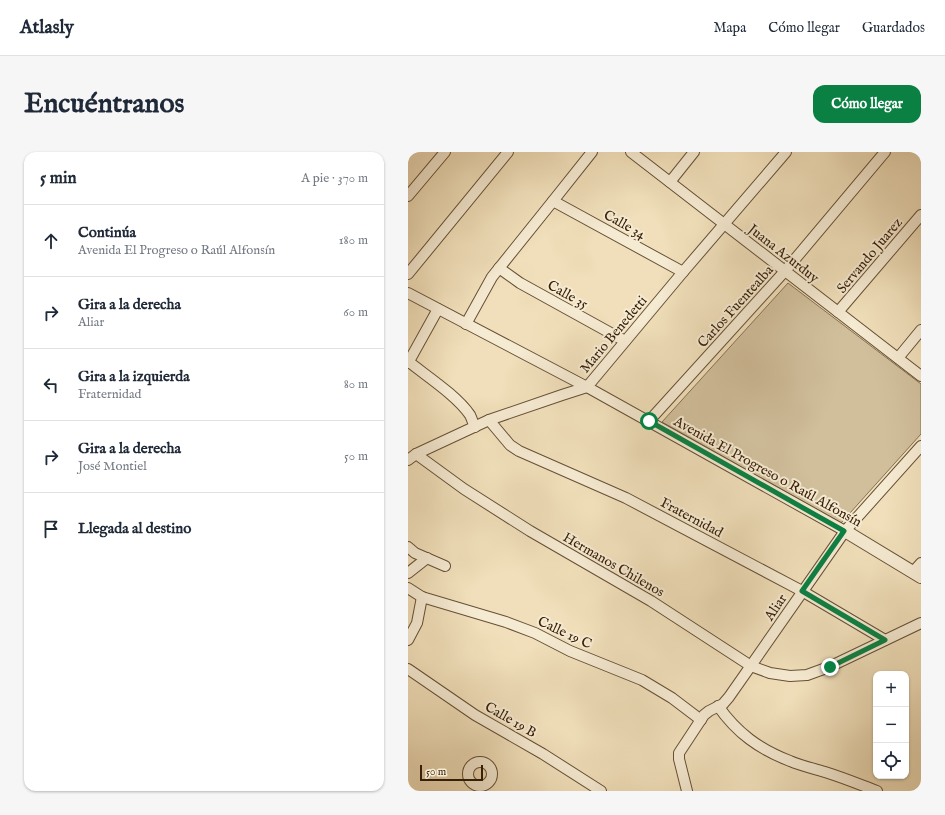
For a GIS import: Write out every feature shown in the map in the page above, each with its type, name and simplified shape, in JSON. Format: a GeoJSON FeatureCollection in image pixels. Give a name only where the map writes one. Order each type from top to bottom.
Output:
{"type":"FeatureCollection","features":[{"type":"Feature","properties":{"kind":"street"},"geometry":{"type":"LineString","coordinates":[[408,196],[445,152]]}},
{"type":"Feature","properties":{"kind":"street"},"geometry":{"type":"LineString","coordinates":[[408,274],[508,152]]}},
{"type":"Feature","properties":{"kind":"street"},"geometry":{"type":"LineString","coordinates":[[466,324],[492,277],[592,152]]}},
{"type":"Feature","properties":{"kind":"street","name":"Juana Azurduy"},"geometry":{"type":"LineString","coordinates":[[630,152],[921,376]]}},
{"type":"Feature","properties":{"kind":"street"},"geometry":{"type":"LineString","coordinates":[[670,182],[694,152]]}},
{"type":"Feature","properties":{"kind":"street","name":"Mario Benedetti"},"geometry":{"type":"LineString","coordinates":[[412,457],[490,420],[587,387],[786,152]]}},
{"type":"Feature","properties":{"kind":"street","name":"Carlos Fuentealba"},"geometry":{"type":"LineString","coordinates":[[649,421],[785,271],[885,152]]}},
{"type":"Feature","properties":{"kind":"street","name":"Calle 34"},"geometry":{"type":"LineString","coordinates":[[554,201],[683,272]]}},
{"type":"Feature","properties":{"kind":"street","name":"Servando Juarez"},"geometry":{"type":"LineString","coordinates":[[838,312],[921,215]]}},
{"type":"Feature","properties":{"kind":"street","name":"Calle 35"},"geometry":{"type":"LineString","coordinates":[[499,268],[520,283],[625,341]]}},
{"type":"Feature","properties":{"kind":"street","name":"Avenida El Progreso o Raúl Alfonsín"},"geometry":{"type":"LineString","coordinates":[[408,293],[649,421],[917,574]]}},
{"type":"Feature","properties":{"kind":"street"},"geometry":{"type":"LineString","coordinates":[[438,309],[408,362],[452,396],[466,410],[475,427]]}},
{"type":"Feature","properties":{"kind":"street"},"geometry":{"type":"LineString","coordinates":[[898,358],[921,330]]}},
{"type":"Feature","properties":{"kind":"street","name":"Fraternidad"},"geometry":{"type":"LineString","coordinates":[[490,420],[510,445],[519,451],[626,498],[802,591],[885,640]]}},
{"type":"Feature","properties":{"kind":"street","name":"Aliar"},"geometry":{"type":"LineString","coordinates":[[687,791],[679,759],[679,753],[704,715],[723,704],[729,697],[752,666],[844,531],[921,446]]}},
{"type":"Feature","properties":{"kind":"street","name":"Hermanos Chilenos"},"geometry":{"type":"LineString","coordinates":[[412,457],[530,531],[652,601],[752,666],[770,673],[790,676],[807,675],[830,667],[921,623]]}},
{"type":"Feature","properties":{"kind":"street"},"geometry":{"type":"LineString","coordinates":[[408,547],[415,553],[445,566]]}},
{"type":"Feature","properties":{"kind":"street"},"geometry":{"type":"LineString","coordinates":[[408,573],[427,558]]}},
{"type":"Feature","properties":{"kind":"street"},"geometry":{"type":"LineString","coordinates":[[917,574],[921,563]]}},
{"type":"Feature","properties":{"kind":"street","name":"Calle 19 C"},"geometry":{"type":"LineString","coordinates":[[408,588],[422,597],[506,622],[535,633],[570,651],[642,680],[672,698],[701,720]]}},
{"type":"Feature","properties":{"kind":"street"},"geometry":{"type":"LineString","coordinates":[[408,640],[417,623],[422,597]]}},
{"type":"Feature","properties":{"kind":"street","name":"Calle 19 B"},"geometry":{"type":"LineString","coordinates":[[408,669],[475,715],[543,754],[601,791]]}},
{"type":"Feature","properties":{"kind":"street"},"geometry":{"type":"LineString","coordinates":[[718,706],[736,729],[757,746],[790,762],[830,773],[877,791]]}},
{"type":"Feature","properties":{"kind":"shaded area"},"geometry":{"type":"Polygon","coordinates":[[[788,283],[921,384],[921,434],[841,523],[662,422],[788,283]]]}},
{"type":"Feature","properties":{"kind":"route"},"geometry":{"type":"LineString","coordinates":[[649,421],[844,531],[802,591],[885,640],[830,667]]}}]}
